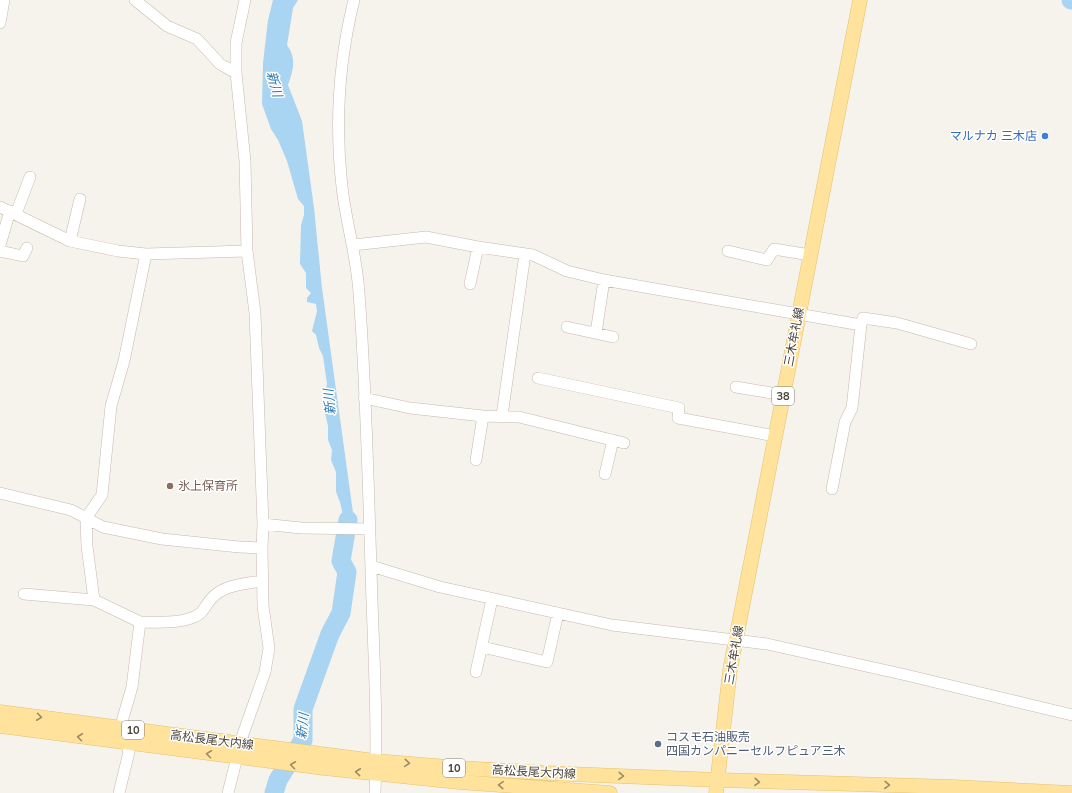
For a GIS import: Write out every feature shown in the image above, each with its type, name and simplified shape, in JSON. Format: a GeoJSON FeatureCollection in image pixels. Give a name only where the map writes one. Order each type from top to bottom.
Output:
{"type":"FeatureCollection","features":[{"type":"Feature","properties":{"kind":"main road","name":"三木牟礼線"},"geometry":{"type":"LineString","coordinates":[[717,787],[730,670],[860,0]]}},
{"type":"Feature","properties":{"kind":"main road","name":"高松長尾大内線"},"geometry":{"type":"LineString","coordinates":[[0,712],[121,729],[239,751],[262,761],[324,768],[460,768],[717,787],[954,787],[1072,792]]}},
{"type":"Feature","properties":{"kind":"main road","name":"高松長尾大内線"},"geometry":{"type":"LineString","coordinates":[[0,726],[125,743],[239,751],[265,747],[327,755],[375,767],[459,782],[610,793]]}},
{"type":"Feature","properties":{"kind":"street"},"geometry":{"type":"LineString","coordinates":[[0,23],[4,0]]}},
{"type":"Feature","properties":{"kind":"street"},"geometry":{"type":"LineString","coordinates":[[135,0],[167,26],[197,39],[220,64],[236,72]]}},
{"type":"Feature","properties":{"kind":"street"},"geometry":{"type":"LineString","coordinates":[[228,793],[250,712],[265,672],[268,648],[261,581],[263,524],[255,313],[247,251],[246,161],[236,72],[236,43],[245,0]]}},
{"type":"Feature","properties":{"kind":"street"},"geometry":{"type":"LineString","coordinates":[[354,0],[345,41],[341,73],[339,127],[342,188],[359,285],[370,529],[375,691],[375,793]]}},
{"type":"Feature","properties":{"kind":"street"},"geometry":{"type":"LineString","coordinates":[[0,245],[9,211],[30,177]]}},
{"type":"Feature","properties":{"kind":"street"},"geometry":{"type":"LineString","coordinates":[[70,241],[80,199]]}},
{"type":"Feature","properties":{"kind":"street"},"geometry":{"type":"LineString","coordinates":[[9,211],[70,241],[118,251],[146,254],[247,251]]}},
{"type":"Feature","properties":{"kind":"street"},"geometry":{"type":"LineString","coordinates":[[353,245],[426,237],[478,247],[533,255],[567,271],[604,280],[861,325]]}},
{"type":"Feature","properties":{"kind":"street"},"geometry":{"type":"LineString","coordinates":[[470,284],[478,247]]}},
{"type":"Feature","properties":{"kind":"street"},"geometry":{"type":"LineString","coordinates":[[0,251],[23,256],[27,248]]}},
{"type":"Feature","properties":{"kind":"street"},"geometry":{"type":"LineString","coordinates":[[728,251],[766,260],[774,249],[810,256]]}},
{"type":"Feature","properties":{"kind":"street"},"geometry":{"type":"LineString","coordinates":[[94,600],[87,546],[86,518],[102,495],[111,406],[124,361],[146,254]]}},
{"type":"Feature","properties":{"kind":"street"},"geometry":{"type":"LineString","coordinates":[[502,416],[525,254]]}},
{"type":"Feature","properties":{"kind":"street"},"geometry":{"type":"LineString","coordinates":[[596,333],[604,280]]}},
{"type":"Feature","properties":{"kind":"street"},"geometry":{"type":"LineString","coordinates":[[832,489],[845,422],[852,408],[863,318],[896,323],[971,344]]}},
{"type":"Feature","properties":{"kind":"street"},"geometry":{"type":"LineString","coordinates":[[567,327],[614,336]]}},
{"type":"Feature","properties":{"kind":"street"},"geometry":{"type":"LineString","coordinates":[[538,378],[679,408],[678,418],[775,436]]}},
{"type":"Feature","properties":{"kind":"street"},"geometry":{"type":"LineString","coordinates":[[736,386],[783,395]]}},
{"type":"Feature","properties":{"kind":"street"},"geometry":{"type":"LineString","coordinates":[[364,398],[410,408],[483,416],[519,417],[624,443]]}},
{"type":"Feature","properties":{"kind":"street"},"geometry":{"type":"LineString","coordinates":[[476,460],[483,416]]}},
{"type":"Feature","properties":{"kind":"street"},"geometry":{"type":"LineString","coordinates":[[605,474],[613,440]]}},
{"type":"Feature","properties":{"kind":"street"},"geometry":{"type":"LineString","coordinates":[[0,493],[71,510],[103,527],[162,538],[239,547],[262,548]]}},
{"type":"Feature","properties":{"kind":"street"},"geometry":{"type":"LineString","coordinates":[[263,524],[301,528],[370,529]]}},
{"type":"Feature","properties":{"kind":"street"},"geometry":{"type":"LineString","coordinates":[[370,566],[440,587],[612,625],[767,644],[906,675],[1072,715]]}},
{"type":"Feature","properties":{"kind":"street"},"geometry":{"type":"LineString","coordinates":[[24,594],[94,600],[140,622],[175,622],[194,617],[202,612],[210,600],[223,589],[261,581]]}},
{"type":"Feature","properties":{"kind":"street"},"geometry":{"type":"LineString","coordinates":[[476,672],[492,599]]}},
{"type":"Feature","properties":{"kind":"street"},"geometry":{"type":"LineString","coordinates":[[482,647],[547,662],[558,613]]}},
{"type":"Feature","properties":{"kind":"street"},"geometry":{"type":"LineString","coordinates":[[119,793],[129,752],[121,729],[132,687],[140,622]]}},
{"type":"Feature","properties":{"kind":"water"},"geometry":{"type":"Polygon","coordinates":[[[273,0],[298,0],[293,8],[287,45],[293,60],[293,70],[288,85],[302,121],[314,208],[322,288],[354,520],[351,545],[344,545],[343,515],[336,492],[336,472],[331,460],[332,450],[328,440],[328,426],[325,413],[328,405],[324,396],[327,384],[323,356],[319,348],[316,335],[312,331],[317,311],[316,304],[307,302],[307,298],[311,293],[306,288],[306,273],[300,264],[301,225],[304,215],[304,206],[298,199],[287,161],[278,140],[271,129],[262,104],[263,63],[268,20],[273,0]]]}},
{"type":"Feature","properties":{"kind":"water"},"geometry":{"type":"Polygon","coordinates":[[[271,778],[284,779],[276,793],[268,793],[271,778]]]}},
{"type":"Feature","properties":{"kind":"waterway","name":"新川"},"geometry":{"type":"LineString","coordinates":[[274,793],[278,780],[303,740],[303,709],[330,634],[341,613],[347,572],[341,561],[348,520]]}},
{"type":"Feature","properties":{"kind":"place","name":"マルナカ 三木店"},"geometry":{"type":"Point","coordinates":[1045,136]}},
{"type":"Feature","properties":{"kind":"place","name":"氷上保育所"},"geometry":{"type":"Point","coordinates":[170,486]}},
{"type":"Feature","properties":{"kind":"place","name":"コスモ石油販売 四国カンパニーセルフピュア三木"},"geometry":{"type":"Point","coordinates":[658,744]}}]}
